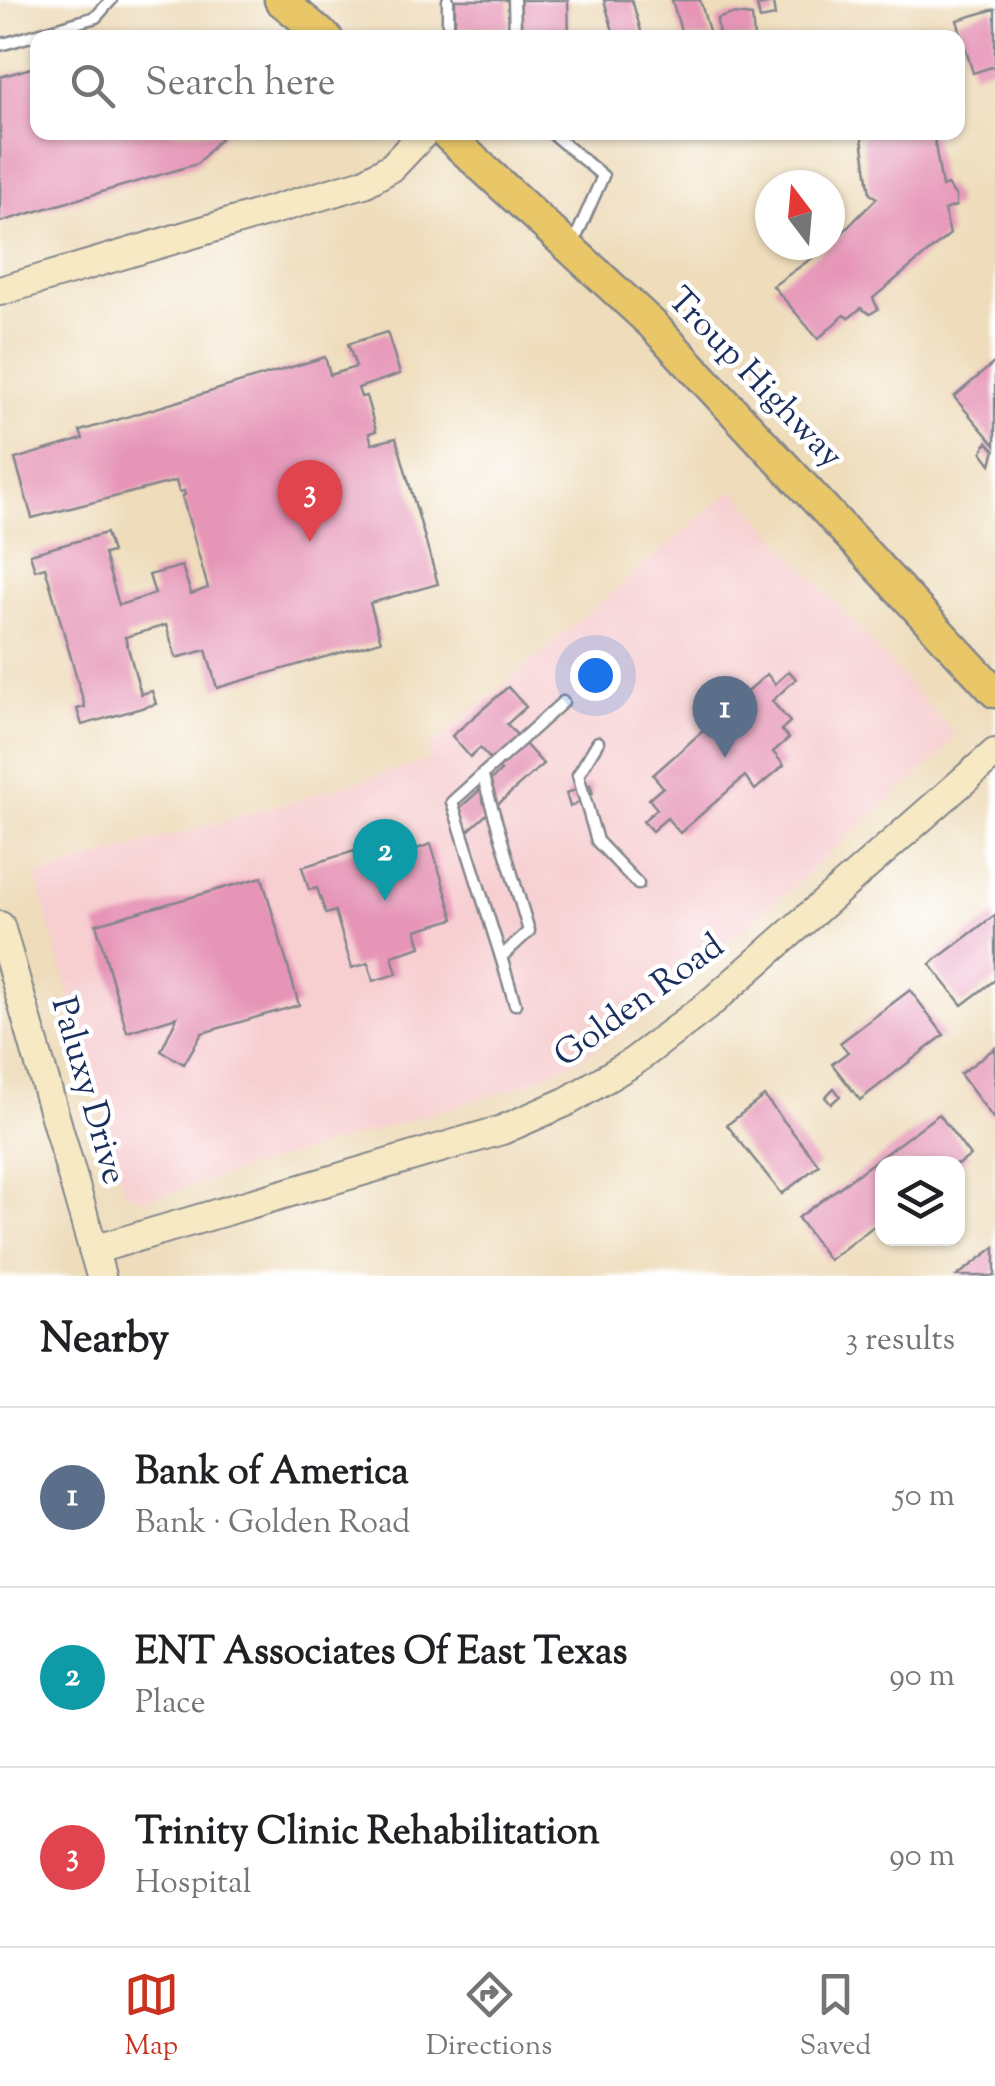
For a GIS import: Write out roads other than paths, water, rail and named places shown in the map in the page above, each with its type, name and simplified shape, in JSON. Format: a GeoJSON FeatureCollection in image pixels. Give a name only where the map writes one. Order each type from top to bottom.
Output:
{"type":"FeatureCollection","features":[{"type":"Feature","properties":{"kind":"main road"},"geometry":{"type":"LineString","coordinates":[[280,0],[317,30]]}},
{"type":"Feature","properties":{"kind":"main road","name":"Troup Highway"},"geometry":{"type":"LineString","coordinates":[[453,140],[719,394],[995,692]]}},
{"type":"Feature","properties":{"kind":"street"},"geometry":{"type":"LineString","coordinates":[[0,292],[364,183],[392,167],[417,140]]}},
{"type":"Feature","properties":{"kind":"street","name":"Golden Road"},"geometry":{"type":"LineString","coordinates":[[97,1263],[502,1130],[562,1105],[633,1062],[708,1005],[995,753]]}},
{"type":"Feature","properties":{"kind":"street","name":"Paluxy Drive"},"geometry":{"type":"LineString","coordinates":[[0,926],[97,1263]]}},
{"type":"Feature","properties":{"kind":"lane"},"geometry":{"type":"LineString","coordinates":[[53,30],[96,17],[110,0]]}},
{"type":"Feature","properties":{"kind":"lane"},"geometry":{"type":"LineString","coordinates":[[448,0],[448,30]]}},
{"type":"Feature","properties":{"kind":"lane"},"geometry":{"type":"LineString","coordinates":[[514,0],[515,30]]}},
{"type":"Feature","properties":{"kind":"lane"},"geometry":{"type":"LineString","coordinates":[[0,46],[30,37]]}},
{"type":"Feature","properties":{"kind":"lane"},"geometry":{"type":"LineString","coordinates":[[560,140],[603,176],[570,249]]}},
{"type":"Feature","properties":{"kind":"lane"},"geometry":{"type":"LineString","coordinates":[[515,1004],[452,802],[563,702]]}},
{"type":"Feature","properties":{"kind":"lane"},"geometry":{"type":"LineString","coordinates":[[598,742],[578,775],[597,841],[638,884]]}},
{"type":"Feature","properties":{"kind":"lane"},"geometry":{"type":"LineString","coordinates":[[482,774],[529,931],[500,957]]}},
{"type":"Feature","properties":{"kind":"place","name":"Trinity Clinic Rehabilitation"},"geometry":{"type":"Point","coordinates":[310,542]}},
{"type":"Feature","properties":{"kind":"place","name":"Bank of America"},"geometry":{"type":"Point","coordinates":[725,758]}},
{"type":"Feature","properties":{"kind":"place","name":"ENT Associates Of East Texas"},"geometry":{"type":"Point","coordinates":[385,901]}}]}
